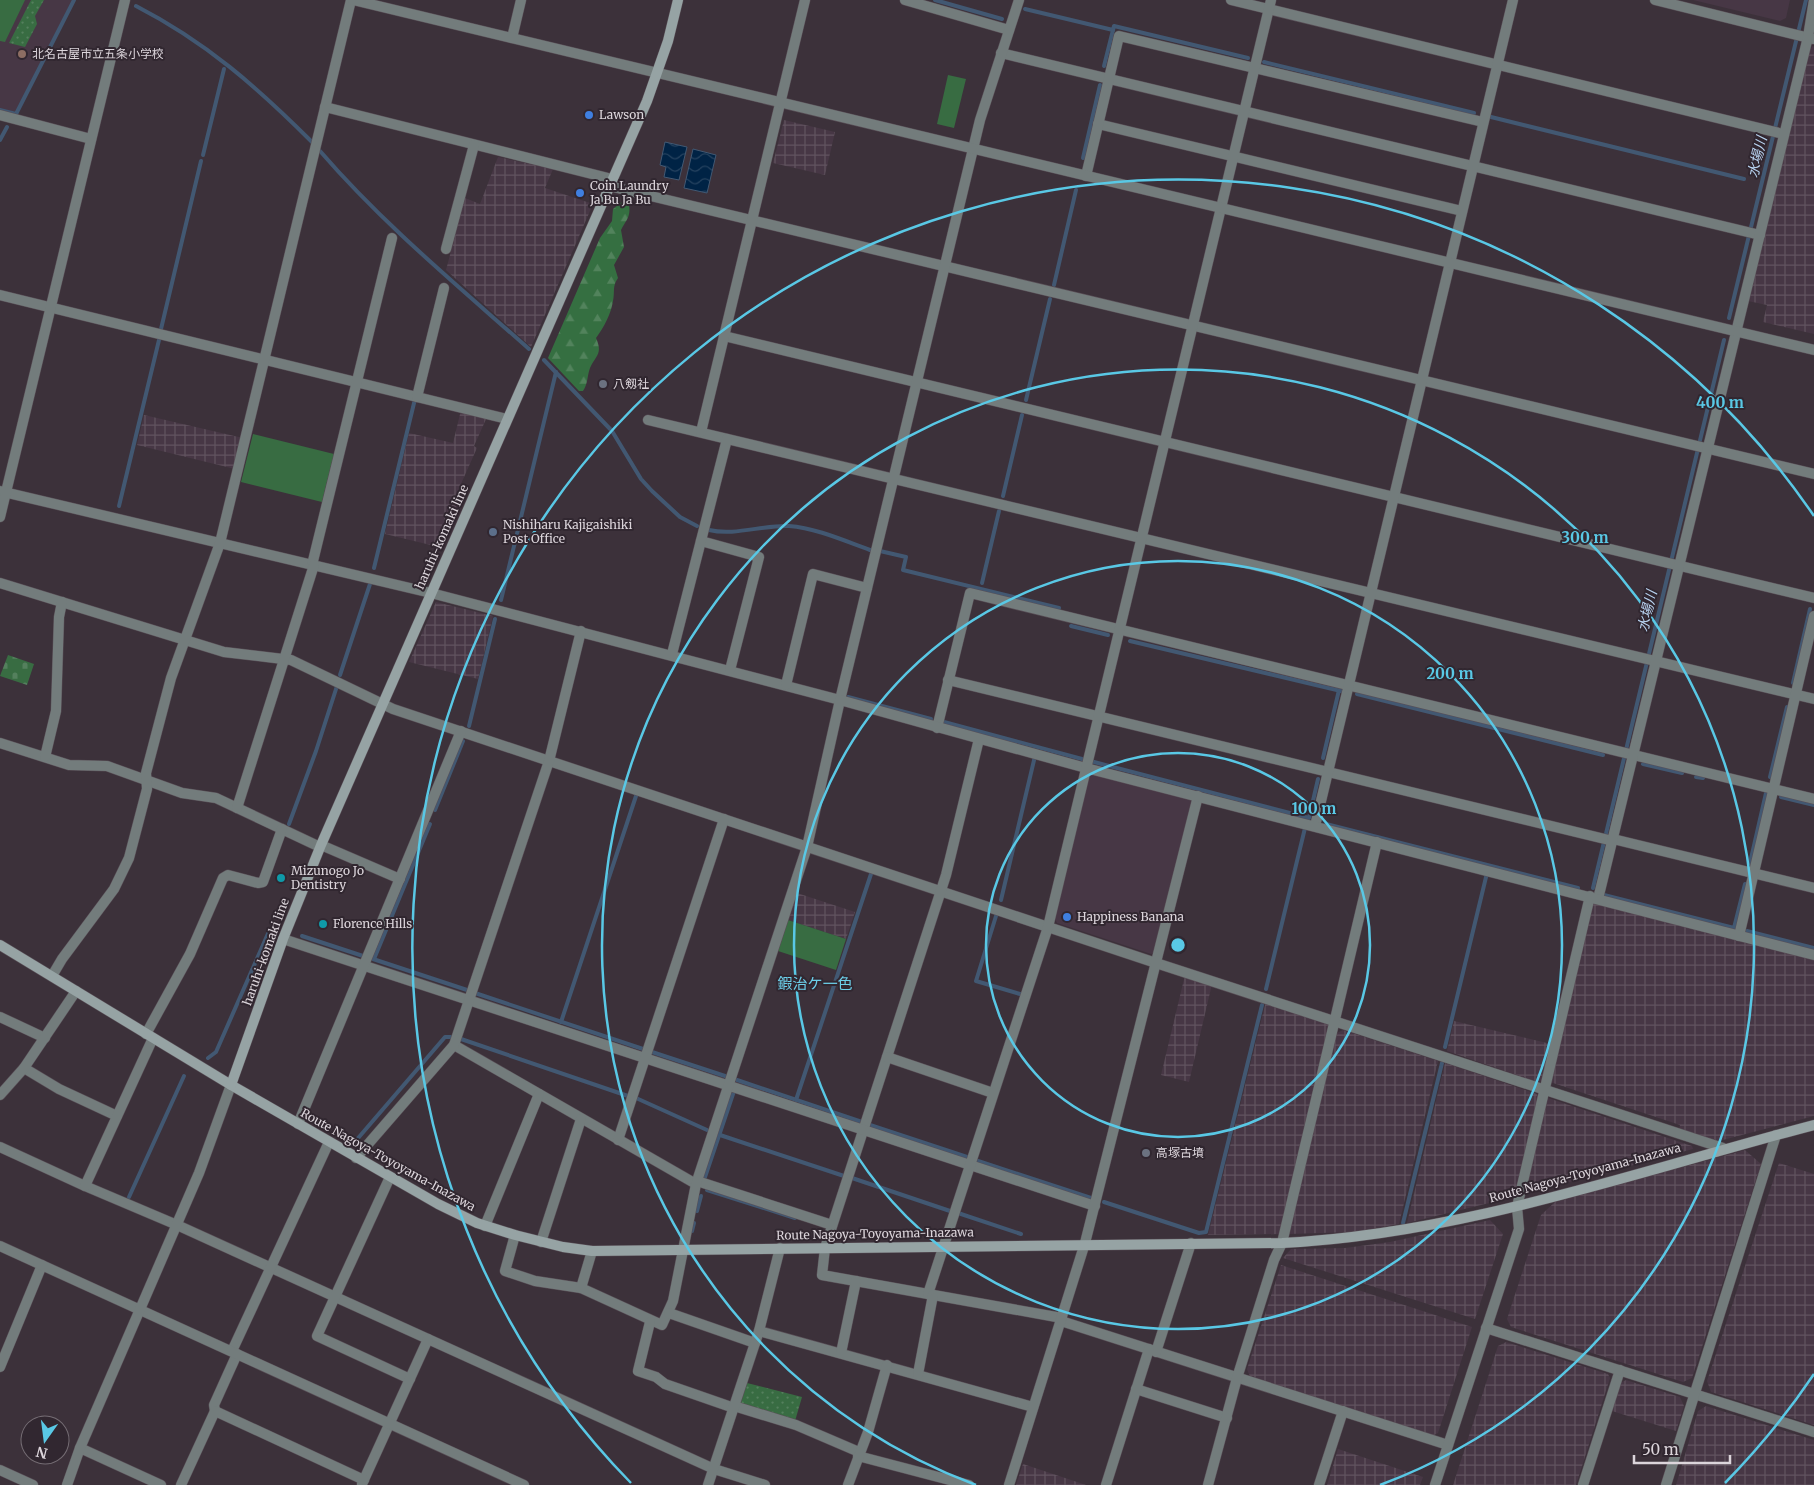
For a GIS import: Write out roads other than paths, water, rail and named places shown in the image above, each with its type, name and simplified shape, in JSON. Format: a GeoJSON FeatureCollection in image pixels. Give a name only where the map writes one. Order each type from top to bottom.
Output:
{"type":"FeatureCollection","features":[{"type":"Feature","properties":{"kind":"main road","name":"haruhi-komaki line"},"geometry":{"type":"LineString","coordinates":[[231,1085],[283,939],[321,846],[611,183],[668,41],[678,0]]}},
{"type":"Feature","properties":{"kind":"main road","name":"Route Nagoya-Toyoyama-Inazawa"},"geometry":{"type":"LineString","coordinates":[[0,945],[231,1085],[438,1204],[486,1226],[515,1235],[541,1242],[592,1251],[1085,1243],[1282,1243],[1334,1240],[1379,1234],[1517,1207],[1723,1148],[1814,1125]]}},
{"type":"Feature","properties":{"kind":"street"},"geometry":{"type":"LineString","coordinates":[[0,517],[3,491],[50,308],[124,0]]}},
{"type":"Feature","properties":{"kind":"street"},"geometry":{"type":"LineString","coordinates":[[52,976],[62,959],[114,889],[129,858],[147,789],[145,782],[171,678],[220,543],[352,0],[385,4],[512,38],[656,73],[1814,350]]}},
{"type":"Feature","properties":{"kind":"street"},"geometry":{"type":"LineString","coordinates":[[512,38],[521,0]]}},
{"type":"Feature","properties":{"kind":"street"},"geometry":{"type":"LineString","coordinates":[[701,432],[805,0]]}},
{"type":"Feature","properties":{"kind":"street"},"geometry":{"type":"LineString","coordinates":[[905,0],[921,2],[1009,30]]}},
{"type":"Feature","properties":{"kind":"street"},"geometry":{"type":"LineString","coordinates":[[515,1235],[505,1271],[534,1280],[581,1288],[650,1322],[662,1325],[669,1313],[696,1183],[807,847],[840,700],[974,149],[1001,52],[1018,0]]}},
{"type":"Feature","properties":{"kind":"street"},"geometry":{"type":"LineString","coordinates":[[1231,0],[1270,4],[1497,64],[1774,132]]}},
{"type":"Feature","properties":{"kind":"street"},"geometry":{"type":"LineString","coordinates":[[1315,826],[1513,0]]}},
{"type":"Feature","properties":{"kind":"street"},"geometry":{"type":"LineString","coordinates":[[1655,0],[1809,38]]}},
{"type":"Feature","properties":{"kind":"street"},"geometry":{"type":"LineString","coordinates":[[1435,1485],[1519,1229],[1517,1207],[1608,840],[1702,448],[1736,332],[1758,235],[1809,38],[1814,0]]}},
{"type":"Feature","properties":{"kind":"street"},"geometry":{"type":"LineString","coordinates":[[918,1374],[931,1294],[942,1246],[1048,927],[1270,4]]}},
{"type":"Feature","properties":{"kind":"street"},"geometry":{"type":"LineString","coordinates":[[1086,176],[1119,36],[1483,122]]}},
{"type":"Feature","properties":{"kind":"street"},"geometry":{"type":"LineString","coordinates":[[1001,52],[1758,235]]}},
{"type":"Feature","properties":{"kind":"street"},"geometry":{"type":"LineString","coordinates":[[325,107],[474,144],[752,220],[1814,474]]}},
{"type":"Feature","properties":{"kind":"street"},"geometry":{"type":"LineString","coordinates":[[0,115],[91,139]]}},
{"type":"Feature","properties":{"kind":"street"},"geometry":{"type":"LineString","coordinates":[[1098,124],[1462,211]]}},
{"type":"Feature","properties":{"kind":"street"},"geometry":{"type":"LineString","coordinates":[[446,249],[474,144]]}},
{"type":"Feature","properties":{"kind":"street"},"geometry":{"type":"LineString","coordinates":[[237,808],[313,565],[392,238]]}},
{"type":"Feature","properties":{"kind":"street"},"geometry":{"type":"LineString","coordinates":[[417,397],[444,288]]}},
{"type":"Feature","properties":{"kind":"street"},"geometry":{"type":"LineString","coordinates":[[0,295],[507,419]]}},
{"type":"Feature","properties":{"kind":"street"},"geometry":{"type":"LineString","coordinates":[[724,336],[1814,598]]}},
{"type":"Feature","properties":{"kind":"street"},"geometry":{"type":"LineString","coordinates":[[648,420],[1371,591],[1814,699]]}},
{"type":"Feature","properties":{"kind":"street"},"geometry":{"type":"LineString","coordinates":[[672,654],[727,438]]}},
{"type":"Feature","properties":{"kind":"street"},"geometry":{"type":"LineString","coordinates":[[3,491],[431,593],[672,654],[1086,768],[1814,955]]}},
{"type":"Feature","properties":{"kind":"street"},"geometry":{"type":"LineString","coordinates":[[701,541],[759,556],[730,670]]}},
{"type":"Feature","properties":{"kind":"street"},"geometry":{"type":"LineString","coordinates":[[786,685],[813,574],[867,588]]}},
{"type":"Feature","properties":{"kind":"street"},"geometry":{"type":"LineString","coordinates":[[0,583],[224,652],[284,659],[330,677],[382,704],[461,732],[1156,963],[1723,1148]]}},
{"type":"Feature","properties":{"kind":"street"},"geometry":{"type":"LineString","coordinates":[[937,728],[970,593],[1814,799]]}},
{"type":"Feature","properties":{"kind":"street"},"geometry":{"type":"LineString","coordinates":[[45,757],[56,711],[59,617],[62,602]]}},
{"type":"Feature","properties":{"kind":"street"},"geometry":{"type":"LineString","coordinates":[[1740,936],[1814,616]]}},
{"type":"Feature","properties":{"kind":"street"},"geometry":{"type":"LineString","coordinates":[[356,1158],[454,1045],[549,761],[581,631]]}},
{"type":"Feature","properties":{"kind":"street"},"geometry":{"type":"LineString","coordinates":[[948,680],[1814,888]]}},
{"type":"Feature","properties":{"kind":"street"},"geometry":{"type":"LineString","coordinates":[[298,1124],[461,732]]}},
{"type":"Feature","properties":{"kind":"street"},"geometry":{"type":"LineString","coordinates":[[979,739],[941,891],[832,1225],[825,1248],[822,1275],[1061,1320],[1448,1445]]}},
{"type":"Feature","properties":{"kind":"street"},"geometry":{"type":"LineString","coordinates":[[0,744],[69,765],[107,766],[145,782],[182,793],[216,798],[321,846],[400,878]]}},
{"type":"Feature","properties":{"kind":"street"},"geometry":{"type":"LineString","coordinates":[[1009,1485],[1085,1243],[1198,796]]}},
{"type":"Feature","properties":{"kind":"street"},"geometry":{"type":"LineString","coordinates":[[618,1140],[724,819]]}},
{"type":"Feature","properties":{"kind":"street"},"geometry":{"type":"LineString","coordinates":[[85,1186],[117,1116],[149,1036],[190,954],[223,878],[228,875],[258,883],[263,882],[282,829]]}},
{"type":"Feature","properties":{"kind":"street"},"geometry":{"type":"LineString","coordinates":[[1208,1485],[1237,1378],[1274,1260],[1282,1243],[1377,842]]}},
{"type":"Feature","properties":{"kind":"street"},"geometry":{"type":"LineString","coordinates":[[283,939],[1095,1206]]}},
{"type":"Feature","properties":{"kind":"street"},"geometry":{"type":"LineString","coordinates":[[0,1094],[24,1068],[76,991]]}},
{"type":"Feature","properties":{"kind":"street"},"geometry":{"type":"LineString","coordinates":[[0,1017],[45,1038]]}},
{"type":"Feature","properties":{"kind":"street"},"geometry":{"type":"LineString","coordinates":[[454,1045],[696,1183],[832,1225]]}},
{"type":"Feature","properties":{"kind":"street"},"geometry":{"type":"LineString","coordinates":[[887,1057],[993,1093]]}},
{"type":"Feature","properties":{"kind":"street"},"geometry":{"type":"LineString","coordinates":[[24,1068],[59,1089],[117,1116]]}},
{"type":"Feature","properties":{"kind":"street"},"geometry":{"type":"LineString","coordinates":[[67,1485],[80,1448],[199,1173],[231,1085]]}},
{"type":"Feature","properties":{"kind":"street"},"geometry":{"type":"LineString","coordinates":[[486,1226],[538,1094]]}},
{"type":"Feature","properties":{"kind":"street"},"geometry":{"type":"LineString","coordinates":[[541,1242],[581,1119]]}},
{"type":"Feature","properties":{"kind":"street"},"geometry":{"type":"LineString","coordinates":[[1666,1485],[1776,1135]]}},
{"type":"Feature","properties":{"kind":"street"},"geometry":{"type":"LineString","coordinates":[[181,1485],[215,1411],[214,1405],[271,1267],[329,1142]]}},
{"type":"Feature","properties":{"kind":"street"},"geometry":{"type":"LineString","coordinates":[[0,1147],[85,1186],[177,1224],[714,1469],[764,1485]]}},
{"type":"Feature","properties":{"kind":"street"},"geometry":{"type":"LineString","coordinates":[[390,1177],[317,1336],[410,1378]]}},
{"type":"Feature","properties":{"kind":"street"},"geometry":{"type":"LineString","coordinates":[[1106,1485],[1136,1389],[1153,1351],[1191,1243]]}},
{"type":"Feature","properties":{"kind":"street"},"geometry":{"type":"LineString","coordinates":[[0,1246],[524,1485]]}},
{"type":"Feature","properties":{"kind":"street"},"geometry":{"type":"LineString","coordinates":[[708,1485],[759,1331],[780,1248]]}},
{"type":"Feature","properties":{"kind":"street"},"geometry":{"type":"LineString","coordinates":[[581,1288],[592,1251]]}},
{"type":"Feature","properties":{"kind":"street"},"geometry":{"type":"LineString","coordinates":[[0,1367],[42,1265]]}},
{"type":"Feature","properties":{"kind":"street"},"geometry":{"type":"LineString","coordinates":[[841,1353],[856,1281]]}},
{"type":"Feature","properties":{"kind":"street"},"geometry":{"type":"LineString","coordinates":[[669,1313],[755,1343]]}},
{"type":"Feature","properties":{"kind":"street"},"geometry":{"type":"LineString","coordinates":[[650,1322],[638,1371],[656,1377],[666,1384],[796,1425],[858,1454],[969,1485]]}},
{"type":"Feature","properties":{"kind":"street"},"geometry":{"type":"LineString","coordinates":[[1486,1328],[1814,1432]]}},
{"type":"Feature","properties":{"kind":"street"},"geometry":{"type":"LineString","coordinates":[[759,1331],[1033,1407]]}},
{"type":"Feature","properties":{"kind":"street"},"geometry":{"type":"LineString","coordinates":[[215,1411],[363,1482],[428,1339]]}},
{"type":"Feature","properties":{"kind":"street"},"geometry":{"type":"LineString","coordinates":[[848,1485],[858,1454],[868,1432],[887,1365]]}},
{"type":"Feature","properties":{"kind":"street"},"geometry":{"type":"LineString","coordinates":[[1583,1485],[1620,1370]]}},
{"type":"Feature","properties":{"kind":"street"},"geometry":{"type":"LineString","coordinates":[[1136,1389],[1227,1418]]}},
{"type":"Feature","properties":{"kind":"street"},"geometry":{"type":"LineString","coordinates":[[1319,1485],[1343,1411]]}},
{"type":"Feature","properties":{"kind":"street"},"geometry":{"type":"LineString","coordinates":[[80,1448],[161,1485]]}},
{"type":"Feature","properties":{"kind":"street"},"geometry":{"type":"LineString","coordinates":[[0,1470],[33,1485]]}},
{"type":"Feature","properties":{"kind":"water"},"geometry":{"type":"Polygon","coordinates":[[[665,142],[687,147],[679,180],[664,177],[666,167],[660,165],[665,142]]]}},
{"type":"Feature","properties":{"kind":"water"},"geometry":{"type":"Polygon","coordinates":[[[693,149],[716,155],[707,193],[684,188],[693,149]]]}},
{"type":"Feature","properties":{"kind":"waterway"},"geometry":{"type":"LineString","coordinates":[[0,110],[16,114],[74,0]]}},
{"type":"Feature","properties":{"kind":"waterway"},"geometry":{"type":"LineString","coordinates":[[935,0],[1002,19]]}},
{"type":"Feature","properties":{"kind":"waterway","name":"水場川"},"geometry":{"type":"LineString","coordinates":[[1729,318],[1806,0]]}},
{"type":"Feature","properties":{"kind":"waterway"},"geometry":{"type":"LineString","coordinates":[[136,6],[208,50],[251,84],[312,142]]}},
{"type":"Feature","properties":{"kind":"waterway"},"geometry":{"type":"LineString","coordinates":[[1025,9],[1113,30],[1114,26],[1248,58]]}},
{"type":"Feature","properties":{"kind":"waterway"},"geometry":{"type":"LineString","coordinates":[[1104,66],[1113,30]]}},
{"type":"Feature","properties":{"kind":"waterway"},"geometry":{"type":"LineString","coordinates":[[1264,62],[1474,113]]}},
{"type":"Feature","properties":{"kind":"waterway"},"geometry":{"type":"LineString","coordinates":[[203,155],[224,69]]}},
{"type":"Feature","properties":{"kind":"waterway"},"geometry":{"type":"LineString","coordinates":[[1083,158],[1100,85]]}},
{"type":"Feature","properties":{"kind":"waterway"},"geometry":{"type":"LineString","coordinates":[[1491,117],[1744,179]]}},
{"type":"Feature","properties":{"kind":"waterway"},"geometry":{"type":"LineString","coordinates":[[0,140],[7,127]]}},
{"type":"Feature","properties":{"kind":"waterway"},"geometry":{"type":"LineString","coordinates":[[320,151],[395,229],[529,349]]}},
{"type":"Feature","properties":{"kind":"waterway"},"geometry":{"type":"LineString","coordinates":[[161,329],[201,161]]}},
{"type":"Feature","properties":{"kind":"waterway"},"geometry":{"type":"LineString","coordinates":[[1054,285],[1076,190]]}},
{"type":"Feature","properties":{"kind":"waterway"},"geometry":{"type":"LineString","coordinates":[[1026,400],[1050,299]]}},
{"type":"Feature","properties":{"kind":"waterway"},"geometry":{"type":"LineString","coordinates":[[119,506],[159,340]]}},
{"type":"Feature","properties":{"kind":"waterway","name":"水場川"},"geometry":{"type":"LineString","coordinates":[[1593,888],[1724,340]]}},
{"type":"Feature","properties":{"kind":"waterway"},"geometry":{"type":"LineString","coordinates":[[544,360],[612,431],[641,479],[652,491],[680,517],[697,526]]}},
{"type":"Feature","properties":{"kind":"waterway"},"geometry":{"type":"LineString","coordinates":[[501,600],[556,372]]}},
{"type":"Feature","properties":{"kind":"waterway"},"geometry":{"type":"LineString","coordinates":[[374,568],[415,399]]}},
{"type":"Feature","properties":{"kind":"waterway"},"geometry":{"type":"LineString","coordinates":[[1003,496],[1022,415]]}},
{"type":"Feature","properties":{"kind":"waterway"},"geometry":{"type":"LineString","coordinates":[[982,583],[999,511]]}},
{"type":"Feature","properties":{"kind":"waterway"},"geometry":{"type":"LineString","coordinates":[[709,530],[729,532],[779,526],[799,527],[830,535],[870,550]]}},
{"type":"Feature","properties":{"kind":"waterway"},"geometry":{"type":"LineString","coordinates":[[880,551],[906,557],[903,570],[1059,608]]}},
{"type":"Feature","properties":{"kind":"waterway"},"geometry":{"type":"LineString","coordinates":[[340,675],[370,584]]}},
{"type":"Feature","properties":{"kind":"waterway"},"geometry":{"type":"LineString","coordinates":[[1793,683],[1810,609]]}},
{"type":"Feature","properties":{"kind":"waterway"},"geometry":{"type":"LineString","coordinates":[[469,726],[495,619]]}},
{"type":"Feature","properties":{"kind":"waterway"},"geometry":{"type":"LineString","coordinates":[[1071,626],[1108,635]]}},
{"type":"Feature","properties":{"kind":"waterway"},"geometry":{"type":"LineString","coordinates":[[1130,641],[1341,691]]}},
{"type":"Feature","properties":{"kind":"waterway"},"geometry":{"type":"LineString","coordinates":[[289,824],[316,751],[337,686]]}},
{"type":"Feature","properties":{"kind":"waterway"},"geometry":{"type":"LineString","coordinates":[[1323,758],[1339,690]]}},
{"type":"Feature","properties":{"kind":"waterway"},"geometry":{"type":"LineString","coordinates":[[1357,694],[1603,755]]}},
{"type":"Feature","properties":{"kind":"waterway"},"geometry":{"type":"LineString","coordinates":[[848,697],[931,719]]}},
{"type":"Feature","properties":{"kind":"waterway"},"geometry":{"type":"LineString","coordinates":[[1770,777],[1787,707]]}},
{"type":"Feature","properties":{"kind":"waterway"},"geometry":{"type":"LineString","coordinates":[[944,722],[1082,759]]}},
{"type":"Feature","properties":{"kind":"waterway"},"geometry":{"type":"LineString","coordinates":[[435,810],[463,741]]}},
{"type":"Feature","properties":{"kind":"waterway"},"geometry":{"type":"LineString","coordinates":[[1001,900],[1035,756]]}},
{"type":"Feature","properties":{"kind":"waterway"},"geometry":{"type":"LineString","coordinates":[[1094,762],[1309,818],[1318,779]]}},
{"type":"Feature","properties":{"kind":"waterway"},"geometry":{"type":"LineString","coordinates":[[1643,764],[1682,773]]}},
{"type":"Feature","properties":{"kind":"waterway"},"geometry":{"type":"LineString","coordinates":[[1696,777],[1703,778]]}},
{"type":"Feature","properties":{"kind":"waterway"},"geometry":{"type":"LineString","coordinates":[[1750,863],[1766,793]]}},
{"type":"Feature","properties":{"kind":"waterway"},"geometry":{"type":"LineString","coordinates":[[561,1022],[636,796]]}},
{"type":"Feature","properties":{"kind":"waterway"},"geometry":{"type":"LineString","coordinates":[[1781,797],[1814,805]]}},
{"type":"Feature","properties":{"kind":"waterway"},"geometry":{"type":"LineString","coordinates":[[374,959],[430,824]]}},
{"type":"Feature","properties":{"kind":"waterway"},"geometry":{"type":"LineString","coordinates":[[1326,824],[1578,888]]}},
{"type":"Feature","properties":{"kind":"waterway"},"geometry":{"type":"LineString","coordinates":[[1266,989],[1305,828]]}},
{"type":"Feature","properties":{"kind":"waterway"},"geometry":{"type":"LineString","coordinates":[[1445,1047],[1487,873]]}},
{"type":"Feature","properties":{"kind":"waterway"},"geometry":{"type":"LineString","coordinates":[[796,1100],[871,874]]}},
{"type":"Feature","properties":{"kind":"waterway"},"geometry":{"type":"LineString","coordinates":[[1604,895],[1734,928],[1745,884]]}},
{"type":"Feature","properties":{"kind":"waterway"},"geometry":{"type":"LineString","coordinates":[[996,916],[976,981],[1020,994]]}},
{"type":"Feature","properties":{"kind":"waterway"},"geometry":{"type":"LineString","coordinates":[[208,1058],[216,1052],[270,929]]}},
{"type":"Feature","properties":{"kind":"waterway"},"geometry":{"type":"LineString","coordinates":[[1747,931],[1814,948]]}},
{"type":"Feature","properties":{"kind":"waterway"},"geometry":{"type":"LineString","coordinates":[[302,936],[363,956]]}},
{"type":"Feature","properties":{"kind":"waterway"},"geometry":{"type":"LineString","coordinates":[[373,959],[467,990]]}},
{"type":"Feature","properties":{"kind":"waterway"},"geometry":{"type":"LineString","coordinates":[[475,993],[643,1049]]}},
{"type":"Feature","properties":{"kind":"waterway"},"geometry":{"type":"LineString","coordinates":[[1104,1202],[1199,1233],[1206,1232],[1262,1005]]}},
{"type":"Feature","properties":{"kind":"waterway"},"geometry":{"type":"LineString","coordinates":[[353,1144],[445,1037],[451,1037]]}},
{"type":"Feature","properties":{"kind":"waterway"},"geometry":{"type":"LineString","coordinates":[[461,1039],[628,1096]]}},
{"type":"Feature","properties":{"kind":"waterway"},"geometry":{"type":"LineString","coordinates":[[652,1052],[725,1076]]}},
{"type":"Feature","properties":{"kind":"waterway"},"geometry":{"type":"LineString","coordinates":[[1403,1223],[1442,1063]]}},
{"type":"Feature","properties":{"kind":"waterway"},"geometry":{"type":"LineString","coordinates":[[129,1197],[184,1076]]}},
{"type":"Feature","properties":{"kind":"waterway"},"geometry":{"type":"LineString","coordinates":[[737,1080],[862,1122]]}},
{"type":"Feature","properties":{"kind":"waterway"},"geometry":{"type":"LineString","coordinates":[[705,1177],[734,1091]]}},
{"type":"Feature","properties":{"kind":"waterway"},"geometry":{"type":"LineString","coordinates":[[636,1098],[707,1130]]}},
{"type":"Feature","properties":{"kind":"waterway"},"geometry":{"type":"LineString","coordinates":[[870,1125],[967,1157]]}},
{"type":"Feature","properties":{"kind":"waterway"},"geometry":{"type":"LineString","coordinates":[[720,1135],[844,1176]]}},
{"type":"Feature","properties":{"kind":"waterway"},"geometry":{"type":"LineString","coordinates":[[975,1160],[1091,1198]]}},
{"type":"Feature","properties":{"kind":"waterway"},"geometry":{"type":"LineString","coordinates":[[852,1178],[950,1211]]}},
{"type":"Feature","properties":{"kind":"waterway"},"geometry":{"type":"LineString","coordinates":[[707,1190],[795,1218]]}},
{"type":"Feature","properties":{"kind":"waterway"},"geometry":{"type":"LineString","coordinates":[[697,1211],[701,1196]]}},
{"type":"Feature","properties":{"kind":"waterway"},"geometry":{"type":"LineString","coordinates":[[958,1213],[1021,1234]]}},
{"type":"Feature","properties":{"kind":"waterway"},"geometry":{"type":"LineString","coordinates":[[692,1231],[694,1223]]}},
{"type":"Feature","properties":{"kind":"place","name":"北名古屋市立五条小学校"},"geometry":{"type":"Point","coordinates":[22,54]}},
{"type":"Feature","properties":{"kind":"place","name":"Lawson"},"geometry":{"type":"Point","coordinates":[589,115]}},
{"type":"Feature","properties":{"kind":"place","name":"Coin Laundry Ja Bu Ja Bu"},"geometry":{"type":"Point","coordinates":[580,193]}},
{"type":"Feature","properties":{"kind":"place","name":"八剱社"},"geometry":{"type":"Point","coordinates":[603,384]}},
{"type":"Feature","properties":{"kind":"place","name":"Nishiharu Kajigaishiki Post Office"},"geometry":{"type":"Point","coordinates":[493,532]}},
{"type":"Feature","properties":{"kind":"place","name":"Mizunogo Jo Dentistry"},"geometry":{"type":"Point","coordinates":[281,878]}},
{"type":"Feature","properties":{"kind":"place","name":"Happiness Banana"},"geometry":{"type":"Point","coordinates":[1067,917]}},
{"type":"Feature","properties":{"kind":"place","name":"Florence Hills"},"geometry":{"type":"Point","coordinates":[323,924]}},
{"type":"Feature","properties":{"kind":"place","name":"高塚古墳"},"geometry":{"type":"Point","coordinates":[1146,1153]}},
{"type":"Feature","properties":{"kind":"district","name":"鍜治ケ一色"},"geometry":{"type":"Point","coordinates":[815,984]}}]}
